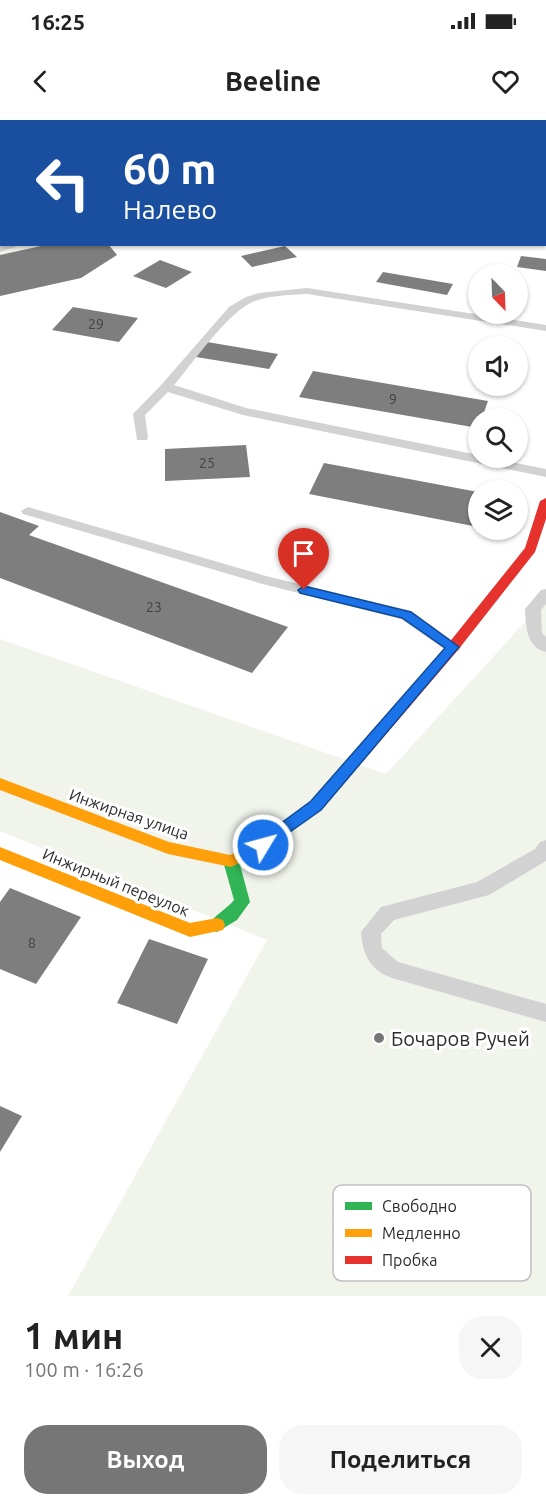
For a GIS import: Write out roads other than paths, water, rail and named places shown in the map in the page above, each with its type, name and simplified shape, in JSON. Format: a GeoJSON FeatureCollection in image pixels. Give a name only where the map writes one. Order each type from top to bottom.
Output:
{"type":"FeatureCollection","features":[{"type":"Feature","properties":{"kind":"street"},"geometry":{"type":"LineString","coordinates":[[231,861],[263,845],[316,806],[453,647],[531,549],[546,501]]}},
{"type":"Feature","properties":{"kind":"street","name":"Инжирная улица"},"geometry":{"type":"LineString","coordinates":[[0,784],[168,848],[231,861]]}},
{"type":"Feature","properties":{"kind":"street","name":"Инжирный переулок"},"geometry":{"type":"LineString","coordinates":[[0,853],[190,930],[212,928],[229,918],[242,902],[231,861]]}},
{"type":"Feature","properties":{"kind":"lane"},"geometry":{"type":"LineString","coordinates":[[142,437],[139,414],[166,387],[233,309],[245,299],[279,292],[308,291],[546,328]]}},
{"type":"Feature","properties":{"kind":"lane"},"geometry":{"type":"LineString","coordinates":[[166,387],[243,411],[546,473]]}},
{"type":"Feature","properties":{"kind":"lane"},"geometry":{"type":"LineString","coordinates":[[28,512],[264,580],[406,615],[453,647]]}},
{"type":"Feature","properties":{"kind":"lane"},"geometry":{"type":"LineString","coordinates":[[546,594],[533,609],[534,634],[546,647]]}},
{"type":"Feature","properties":{"kind":"lane"},"geometry":{"type":"LineString","coordinates":[[546,847],[542,854],[482,889],[388,913],[371,932],[373,952],[392,969],[546,1013]]}},
{"type":"Feature","properties":{"kind":"place","name":"Бочаров Ручей"},"geometry":{"type":"Point","coordinates":[379,1038]}}]}
